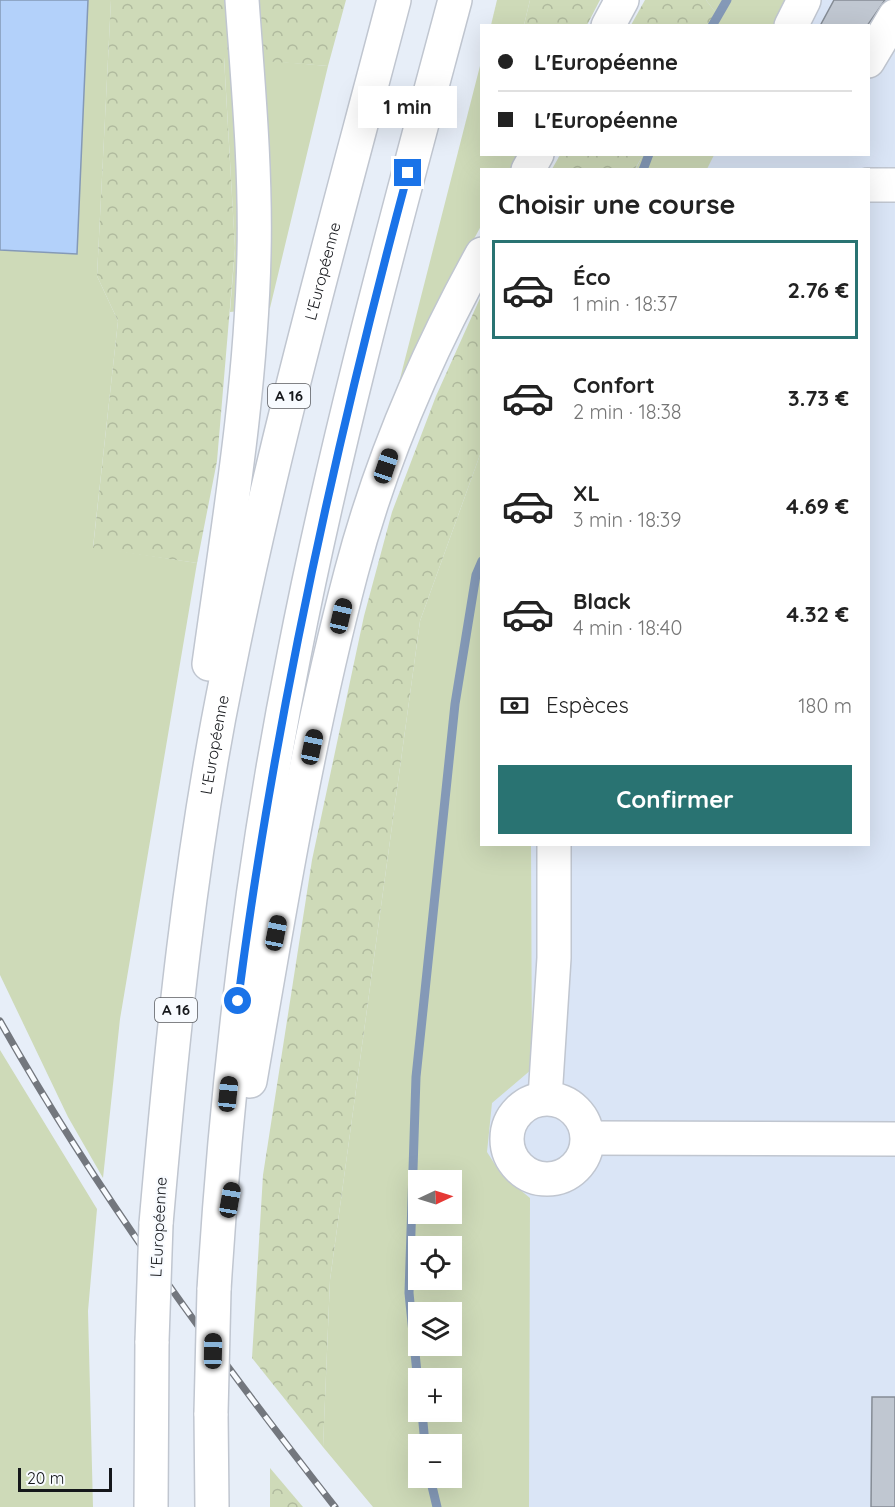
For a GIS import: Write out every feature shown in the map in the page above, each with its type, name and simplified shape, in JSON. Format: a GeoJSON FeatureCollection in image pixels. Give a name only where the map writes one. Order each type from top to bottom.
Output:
{"type":"FeatureCollection","features":[{"type":"Feature","properties":{"kind":"main road"},"geometry":{"type":"LineString","coordinates":[[205,797],[202,735],[205,690],[230,523],[246,389],[252,311],[254,199],[242,0]]}},
{"type":"Feature","properties":{"kind":"main road","name":"L'Européenne"},"geometry":{"type":"LineString","coordinates":[[151,1507],[152,1341],[156,1224],[179,981],[205,797],[226,678],[270,472],[394,0]]}},
{"type":"Feature","properties":{"kind":"main road"},"geometry":{"type":"LineString","coordinates":[[212,1507],[211,1413],[214,1290],[228,1094],[239,990],[262,835],[294,653],[363,346],[455,0]]}},
{"type":"Feature","properties":{"kind":"main road"},"geometry":{"type":"LineString","coordinates":[[609,24],[622,0]]}},
{"type":"Feature","properties":{"kind":"main road"},"geometry":{"type":"LineString","coordinates":[[792,24],[804,0]]}},
{"type":"Feature","properties":{"kind":"main road"},"geometry":{"type":"LineString","coordinates":[[870,58],[895,16]]}},
{"type":"Feature","properties":{"kind":"main road"},"geometry":{"type":"LineString","coordinates":[[870,185],[895,185]]}},
{"type":"Feature","properties":{"kind":"main road"},"geometry":{"type":"LineString","coordinates":[[214,1290],[295,829],[351,573],[393,445],[411,400],[433,347],[480,258]]}},
{"type":"Feature","properties":{"kind":"main road"},"geometry":{"type":"LineString","coordinates":[[545,1098],[554,958],[554,846]]}},
{"type":"Feature","properties":{"kind":"main road"},"geometry":{"type":"LineString","coordinates":[[545,1098],[558,1100],[580,1114],[588,1138],[581,1162],[561,1178],[548,1180],[535,1178],[522,1171],[513,1161],[508,1148],[507,1134],[511,1120],[531,1102],[545,1098]]}},
{"type":"Feature","properties":{"kind":"main road"},"geometry":{"type":"LineString","coordinates":[[588,1138],[895,1139]]}},
{"type":"Feature","properties":{"kind":"shaded area"},"geometry":{"type":"Polygon","coordinates":[[[660,0],[895,0],[895,1507],[382,1507],[408,1198],[408,1224],[462,1224],[462,1170],[410,1170],[480,344],[480,846],[870,846],[870,168],[565,168],[571,156],[870,156],[870,24],[647,24],[660,0]]]}},
{"type":"Feature","properties":{"kind":"green space"},"geometry":{"type":"Polygon","coordinates":[[[0,0],[111,0],[97,276],[118,321],[93,547],[197,563],[120,1019],[103,1178],[68,1117],[0,975],[0,0]]]}},
{"type":"Feature","properties":{"kind":"green space"},"geometry":{"type":"Polygon","coordinates":[[[111,0],[346,0],[328,66],[224,58],[235,248],[217,461],[197,563],[93,548],[118,321],[97,276],[111,0]]]}},
{"type":"Feature","properties":{"kind":"green space"},"geometry":{"type":"Polygon","coordinates":[[[497,0],[530,0],[524,24],[491,24],[497,0]]]}},
{"type":"Feature","properties":{"kind":"green space"},"geometry":{"type":"Polygon","coordinates":[[[530,0],[600,0],[588,24],[524,24],[530,0]]]}},
{"type":"Feature","properties":{"kind":"green space"},"geometry":{"type":"Polygon","coordinates":[[[645,0],[706,0],[719,17],[716,24],[632,24],[645,0]]]}},
{"type":"Feature","properties":{"kind":"green space"},"geometry":{"type":"Polygon","coordinates":[[[706,0],[792,0],[780,24],[716,24],[719,17],[706,0]]]}},
{"type":"Feature","properties":{"kind":"green space"},"geometry":{"type":"Polygon","coordinates":[[[224,57],[328,66],[270,308],[230,312],[235,248],[224,57]]]}},
{"type":"Feature","properties":{"kind":"green space"},"geometry":{"type":"Polygon","coordinates":[[[480,66],[480,156],[520,156],[514,168],[480,168],[480,228],[419,340],[392,410],[480,66]]]}},
{"type":"Feature","properties":{"kind":"green space"},"geometry":{"type":"Polygon","coordinates":[[[559,156],[642,156],[636,168],[553,168],[559,156]]]}},
{"type":"Feature","properties":{"kind":"green space"},"geometry":{"type":"Polygon","coordinates":[[[642,156],[714,156],[708,168],[636,168],[642,156]]]}},
{"type":"Feature","properties":{"kind":"green space"},"geometry":{"type":"Polygon","coordinates":[[[480,298],[480,455],[420,621],[330,1280],[323,1447],[252,1358],[263,1175],[312,860],[364,616],[392,512],[436,396],[480,298]]]}},
{"type":"Feature","properties":{"kind":"green space"},"geometry":{"type":"Polygon","coordinates":[[[480,455],[480,846],[531,846],[532,1069],[492,1103],[487,1152],[501,1174],[530,1198],[529,1507],[373,1507],[323,1447],[330,1280],[420,621],[480,455]]]}},
{"type":"Feature","properties":{"kind":"green space"},"geometry":{"type":"Polygon","coordinates":[[[0,1050],[97,1209],[88,1311],[93,1507],[0,1507],[0,1050]]]}},
{"type":"Feature","properties":{"kind":"green space"},"geometry":{"type":"Polygon","coordinates":[[[270,1468],[303,1507],[270,1507],[270,1468]]]}},
{"type":"Feature","properties":{"kind":"water"},"geometry":{"type":"Polygon","coordinates":[[[0,0],[88,0],[77,254],[0,250],[0,0]]]}},
{"type":"Feature","properties":{"kind":"building"},"geometry":{"type":"Polygon","coordinates":[[[834,0],[885,0],[868,24],[821,24],[834,0]]]}},
{"type":"Feature","properties":{"kind":"building"},"geometry":{"type":"Polygon","coordinates":[[[872,1397],[895,1397],[895,1507],[871,1507],[872,1397]]]}},
{"type":"Feature","properties":{"kind":"waterway"},"geometry":{"type":"LineString","coordinates":[[713,24],[727,0]]}},
{"type":"Feature","properties":{"kind":"waterway"},"geometry":{"type":"LineString","coordinates":[[644,168],[648,156]]}},
{"type":"Feature","properties":{"kind":"waterway"},"geometry":{"type":"LineString","coordinates":[[416,1368],[409,1293],[416,1077],[455,704],[476,575],[480,566]]}},
{"type":"Feature","properties":{"kind":"waterway"},"geometry":{"type":"LineString","coordinates":[[423,1422],[424,1434]]}},
{"type":"Feature","properties":{"kind":"waterway"},"geometry":{"type":"LineString","coordinates":[[432,1488],[437,1507]]}},
{"type":"Feature","properties":{"kind":"railway"},"geometry":{"type":"LineString","coordinates":[[0,1021],[76,1147],[158,1270],[245,1390],[335,1507]]}},
{"type":"Feature","properties":{"kind":"route"},"geometry":{"type":"LineString","coordinates":[[238,1001],[253,893],[294,653],[363,346],[408,173]]}}]}
